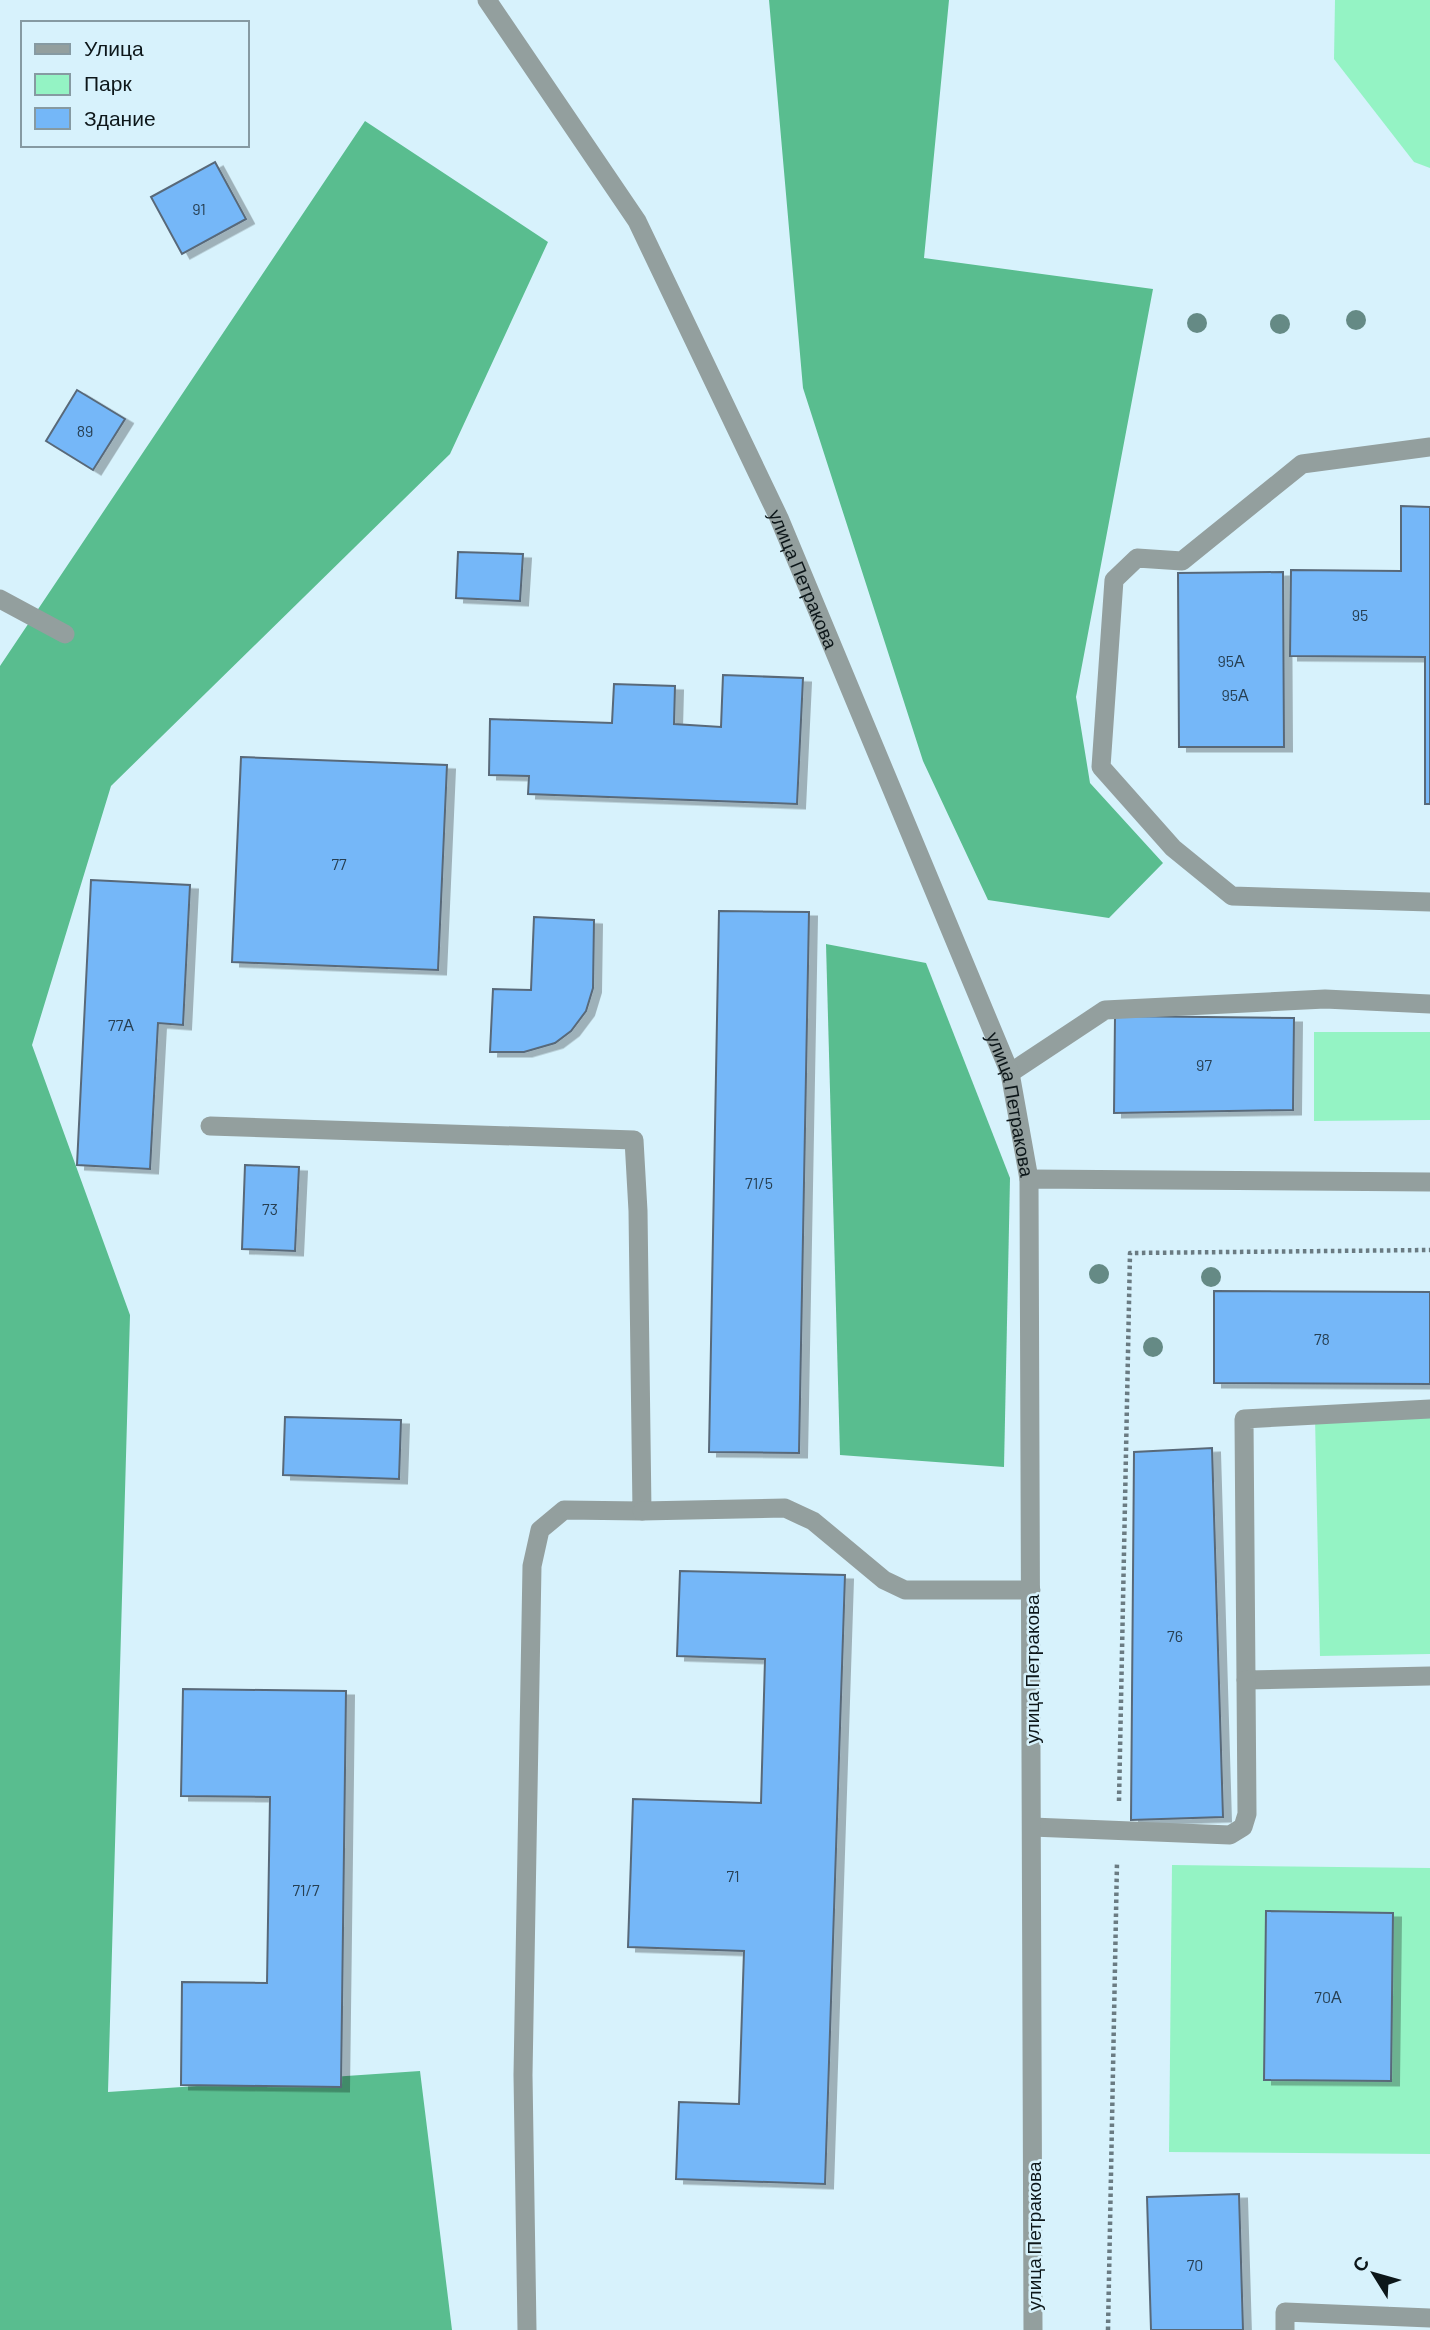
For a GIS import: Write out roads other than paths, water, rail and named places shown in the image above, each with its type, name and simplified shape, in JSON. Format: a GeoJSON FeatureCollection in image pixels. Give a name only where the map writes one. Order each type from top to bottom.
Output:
{"type":"FeatureCollection","features":[{"type":"Feature","properties":{"kind":"street","name":"улица Петракова"},"geometry":{"type":"LineString","coordinates":[[487,0],[637,221],[779,518],[1010,1073],[1029,1179],[1034,2330]]}},
{"type":"Feature","properties":{"kind":"street"},"geometry":{"type":"LineString","coordinates":[[1430,447],[1303,464],[1182,561],[1137,558],[1114,580],[1101,767],[1172,848],[1232,896],[1430,902]]}},
{"type":"Feature","properties":{"kind":"street"},"geometry":{"type":"LineString","coordinates":[[0,599],[65,634]]}},
{"type":"Feature","properties":{"kind":"street"},"geometry":{"type":"LineString","coordinates":[[1010,1073],[1105,1010],[1325,999],[1430,1004]]}},
{"type":"Feature","properties":{"kind":"street"},"geometry":{"type":"LineString","coordinates":[[210,1126],[634,1140],[638,1211],[642,1511]]}},
{"type":"Feature","properties":{"kind":"street"},"geometry":{"type":"LineString","coordinates":[[1029,1179],[1430,1182]]}},
{"type":"Feature","properties":{"kind":"street"},"geometry":{"type":"LineString","coordinates":[[1032,1827],[1230,1835],[1243,1828],[1247,1814],[1244,1419],[1430,1409]]}},
{"type":"Feature","properties":{"kind":"street"},"geometry":{"type":"LineString","coordinates":[[527,2330],[523,2075],[532,1566],[540,1530],[564,1510],[785,1508],[813,1521],[884,1580],[905,1590],[1031,1590]]}},
{"type":"Feature","properties":{"kind":"street"},"geometry":{"type":"LineString","coordinates":[[1246,1680],[1430,1676]]}},
{"type":"Feature","properties":{"kind":"street"},"geometry":{"type":"LineString","coordinates":[[1285,2330],[1285,2312],[1430,2318]]}}]}
